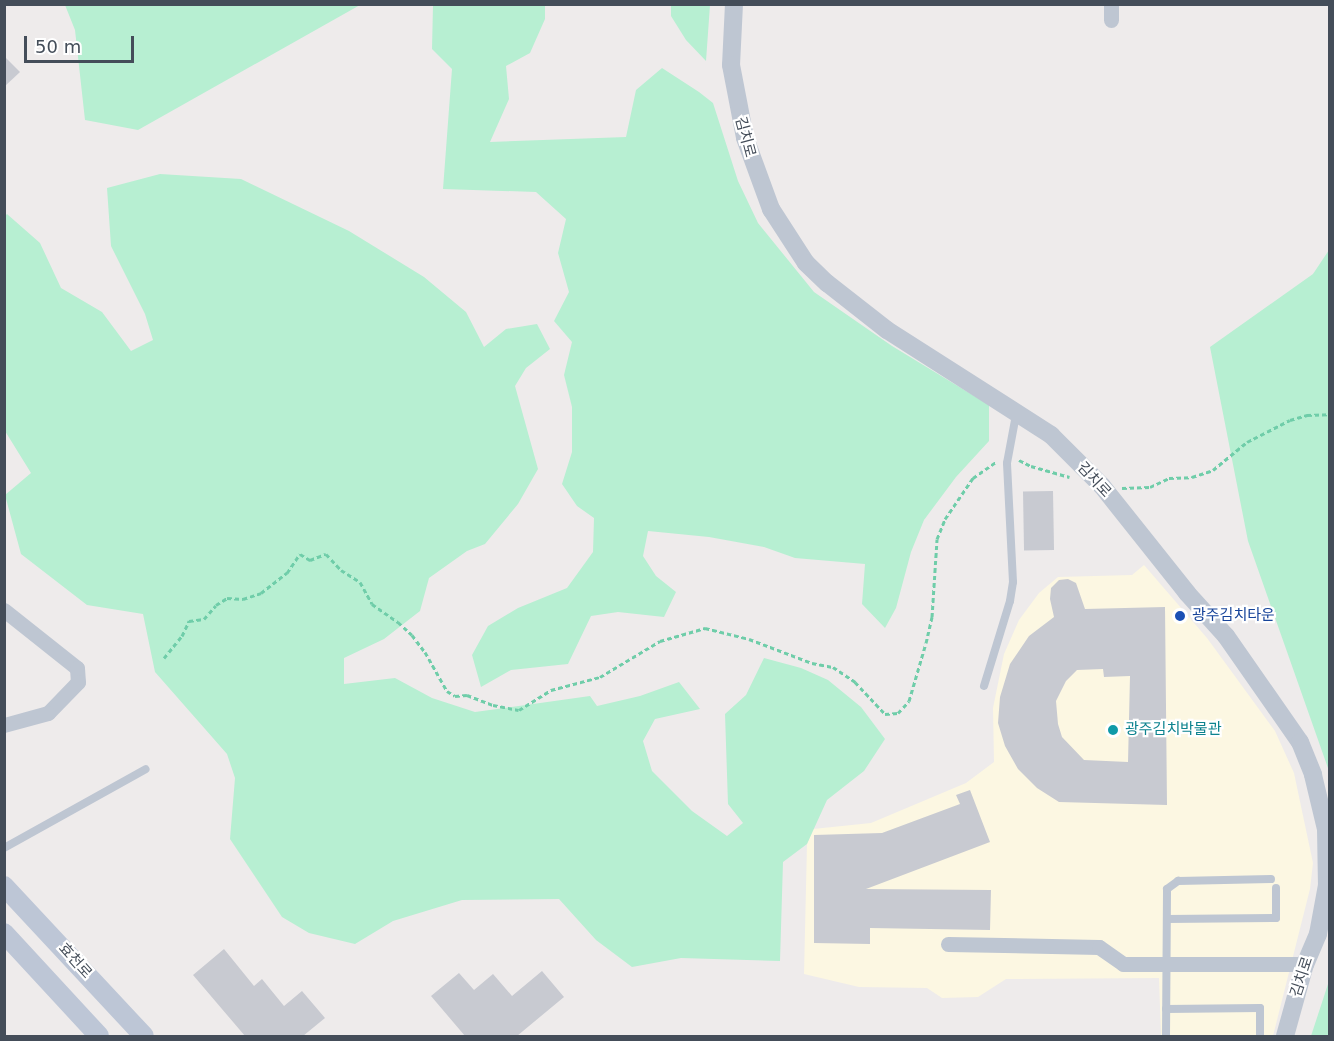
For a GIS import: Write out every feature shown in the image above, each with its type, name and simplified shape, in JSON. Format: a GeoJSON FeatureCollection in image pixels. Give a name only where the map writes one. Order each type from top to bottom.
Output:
{"type":"FeatureCollection","features":[{"type":"Feature","properties":{"kind":"main road","name":"효천로"},"geometry":{"type":"LineString","coordinates":[[4,886],[144,1036]]}},
{"type":"Feature","properties":{"kind":"main road"},"geometry":{"type":"LineString","coordinates":[[4,933],[99,1036]]}},
{"type":"Feature","properties":{"kind":"street","name":"김치로"},"geometry":{"type":"LineString","coordinates":[[734,4],[731,65],[744,138],[760,184],[790,240],[806,263],[827,283],[887,330],[1051,435],[1098,482],[1186,593],[1226,636],[1300,742],[1313,775],[1326,838],[1327,885],[1318,933],[1305,964],[1285,1036]]}},
{"type":"Feature","properties":{"kind":"street"},"geometry":{"type":"LineString","coordinates":[[4,724],[48,713],[78,682],[77,668],[5,612]]}},
{"type":"Feature","properties":{"kind":"street"},"geometry":{"type":"LineString","coordinates":[[948,944],[1099,947],[1124,964],[1305,964]]}},
{"type":"Feature","properties":{"kind":"lane"},"geometry":{"type":"LineString","coordinates":[[984,686],[1010,601],[1013,582],[1008,455],[1016,413]]}},
{"type":"Feature","properties":{"kind":"lane"},"geometry":{"type":"LineString","coordinates":[[4,848],[146,769]]}},
{"type":"Feature","properties":{"kind":"lane"},"geometry":{"type":"LineString","coordinates":[[1166,1036],[1167,889],[1178,881],[1271,879]]}},
{"type":"Feature","properties":{"kind":"lane"},"geometry":{"type":"LineString","coordinates":[[1167,919],[1276,918],[1276,888]]}},
{"type":"Feature","properties":{"kind":"lane"},"geometry":{"type":"LineString","coordinates":[[1166,1009],[1260,1008],[1260,1036]]}},
{"type":"Feature","properties":{"kind":"path"},"geometry":{"type":"LineString","coordinates":[[164,658],[182,636],[189,621],[204,619],[216,605],[226,598],[243,599],[261,592],[287,573],[300,554],[310,560],[326,554],[341,570],[360,582],[372,604],[412,635],[425,652],[447,691],[455,696],[467,695],[493,705],[519,710],[551,690],[600,677],[660,641],[705,628],[748,639],[812,663],[834,667],[855,682],[885,714],[898,713],[909,701],[932,616],[937,539],[945,519],[973,478],[1008,455],[1031,466],[1066,477],[1150,487],[1169,478],[1192,477],[1213,470],[1247,442],[1290,420],[1307,415],[1329,414]]}},
{"type":"Feature","properties":{"kind":"shaded area","name":"광주김치타운"},"geometry":{"type":"Polygon","coordinates":[[[1144,565],[1207,638],[1275,731],[1294,773],[1313,863],[1310,889],[1273,1036],[1161,1036],[1159,978],[1006,979],[978,997],[942,998],[927,988],[859,987],[804,974],[807,844],[813,829],[871,823],[966,783],[994,762],[993,708],[1004,654],[1019,620],[1039,593],[1058,577],[1132,575],[1144,565]]]}},
{"type":"Feature","properties":{"kind":"green space"},"geometry":{"type":"Polygon","coordinates":[[[65,5],[360,5],[138,130],[85,120],[75,30],[65,5]]]}},
{"type":"Feature","properties":{"kind":"green space"},"geometry":{"type":"Polygon","coordinates":[[[433,5],[545,5],[545,19],[530,53],[506,66],[509,99],[490,142],[626,137],[636,90],[662,68],[699,92],[713,103],[738,181],[758,223],[814,292],[892,346],[989,405],[989,441],[956,477],[924,520],[911,552],[896,608],[885,628],[862,604],[865,564],[795,558],[764,547],[709,537],[648,531],[643,556],[656,576],[676,592],[664,617],[618,612],[591,616],[568,664],[511,670],[481,687],[472,655],[488,626],[518,608],[567,588],[593,552],[594,518],[577,506],[562,484],[572,452],[572,407],[564,375],[572,342],[554,321],[569,292],[558,253],[566,219],[536,192],[443,189],[452,69],[432,49],[433,5]]]}},
{"type":"Feature","properties":{"kind":"green space"},"geometry":{"type":"Polygon","coordinates":[[[671,5],[710,5],[706,61],[686,40],[671,16],[671,5]]]}},
{"type":"Feature","properties":{"kind":"green space"},"geometry":{"type":"Polygon","coordinates":[[[160,174],[241,179],[349,231],[424,277],[466,312],[484,347],[506,329],[537,324],[550,349],[526,368],[515,386],[538,469],[518,504],[485,544],[467,551],[429,578],[420,611],[384,639],[344,658],[344,684],[395,678],[432,698],[475,712],[590,696],[597,706],[640,696],[679,682],[700,709],[655,719],[643,741],[652,771],[692,811],[727,836],[743,823],[728,804],[725,714],[746,695],[764,658],[801,668],[828,680],[861,707],[885,739],[864,771],[827,800],[807,844],[783,862],[780,961],[681,958],[632,967],[596,940],[559,899],[462,900],[393,921],[355,944],[309,933],[282,917],[230,839],[235,778],[227,754],[155,672],[143,614],[87,605],[21,554],[5,495],[31,473],[5,431],[5,216],[7,214],[40,243],[61,288],[102,312],[131,351],[153,340],[145,314],[111,246],[107,188],[160,174]]]}},
{"type":"Feature","properties":{"kind":"green space"},"geometry":{"type":"Polygon","coordinates":[[[1329,250],[1329,771],[1248,541],[1210,347],[1313,274],[1329,250]]]}},
{"type":"Feature","properties":{"kind":"green space"},"geometry":{"type":"Polygon","coordinates":[[[1329,981],[1329,1036],[1311,1036],[1329,981]]]}},
{"type":"Feature","properties":{"kind":"building"},"geometry":{"type":"Polygon","coordinates":[[[4,56],[20,72],[4,87],[4,56]]]}},
{"type":"Feature","properties":{"kind":"building"},"geometry":{"type":"Polygon","coordinates":[[[1053,491],[1054,550],[1024,551],[1023,492],[1053,491]]]}},
{"type":"Feature","properties":{"kind":"building","name":"광주김치박물관"},"geometry":{"type":"Polygon","coordinates":[[[1068,579],[1076,583],[1085,609],[1165,607],[1167,805],[1059,802],[1037,788],[1018,769],[1005,746],[998,723],[1000,697],[1010,664],[1029,636],[1054,617],[1050,599],[1051,588],[1059,580],[1068,579]],[[1103,669],[1077,670],[1066,681],[1056,701],[1058,724],[1062,737],[1084,760],[1128,762],[1130,676],[1104,677],[1103,669]]]}},
{"type":"Feature","properties":{"kind":"building"},"geometry":{"type":"Polygon","coordinates":[[[970,790],[990,842],[866,889],[991,890],[990,930],[870,928],[870,944],[814,943],[814,835],[882,833],[960,804],[956,795],[970,790]]]}},
{"type":"Feature","properties":{"kind":"building"},"geometry":{"type":"Polygon","coordinates":[[[224,949],[254,986],[262,979],[284,1006],[302,991],[325,1018],[303,1036],[245,1036],[193,975],[224,949]]]}},
{"type":"Feature","properties":{"kind":"building"},"geometry":{"type":"Polygon","coordinates":[[[542,971],[564,997],[517,1036],[465,1036],[431,996],[459,973],[474,990],[493,974],[512,996],[542,971]]]}},
{"type":"Feature","properties":{"kind":"place","name":"광주김치타운"},"geometry":{"type":"Point","coordinates":[1180,616]}},
{"type":"Feature","properties":{"kind":"place","name":"광주김치박물관"},"geometry":{"type":"Point","coordinates":[1113,730]}}]}
